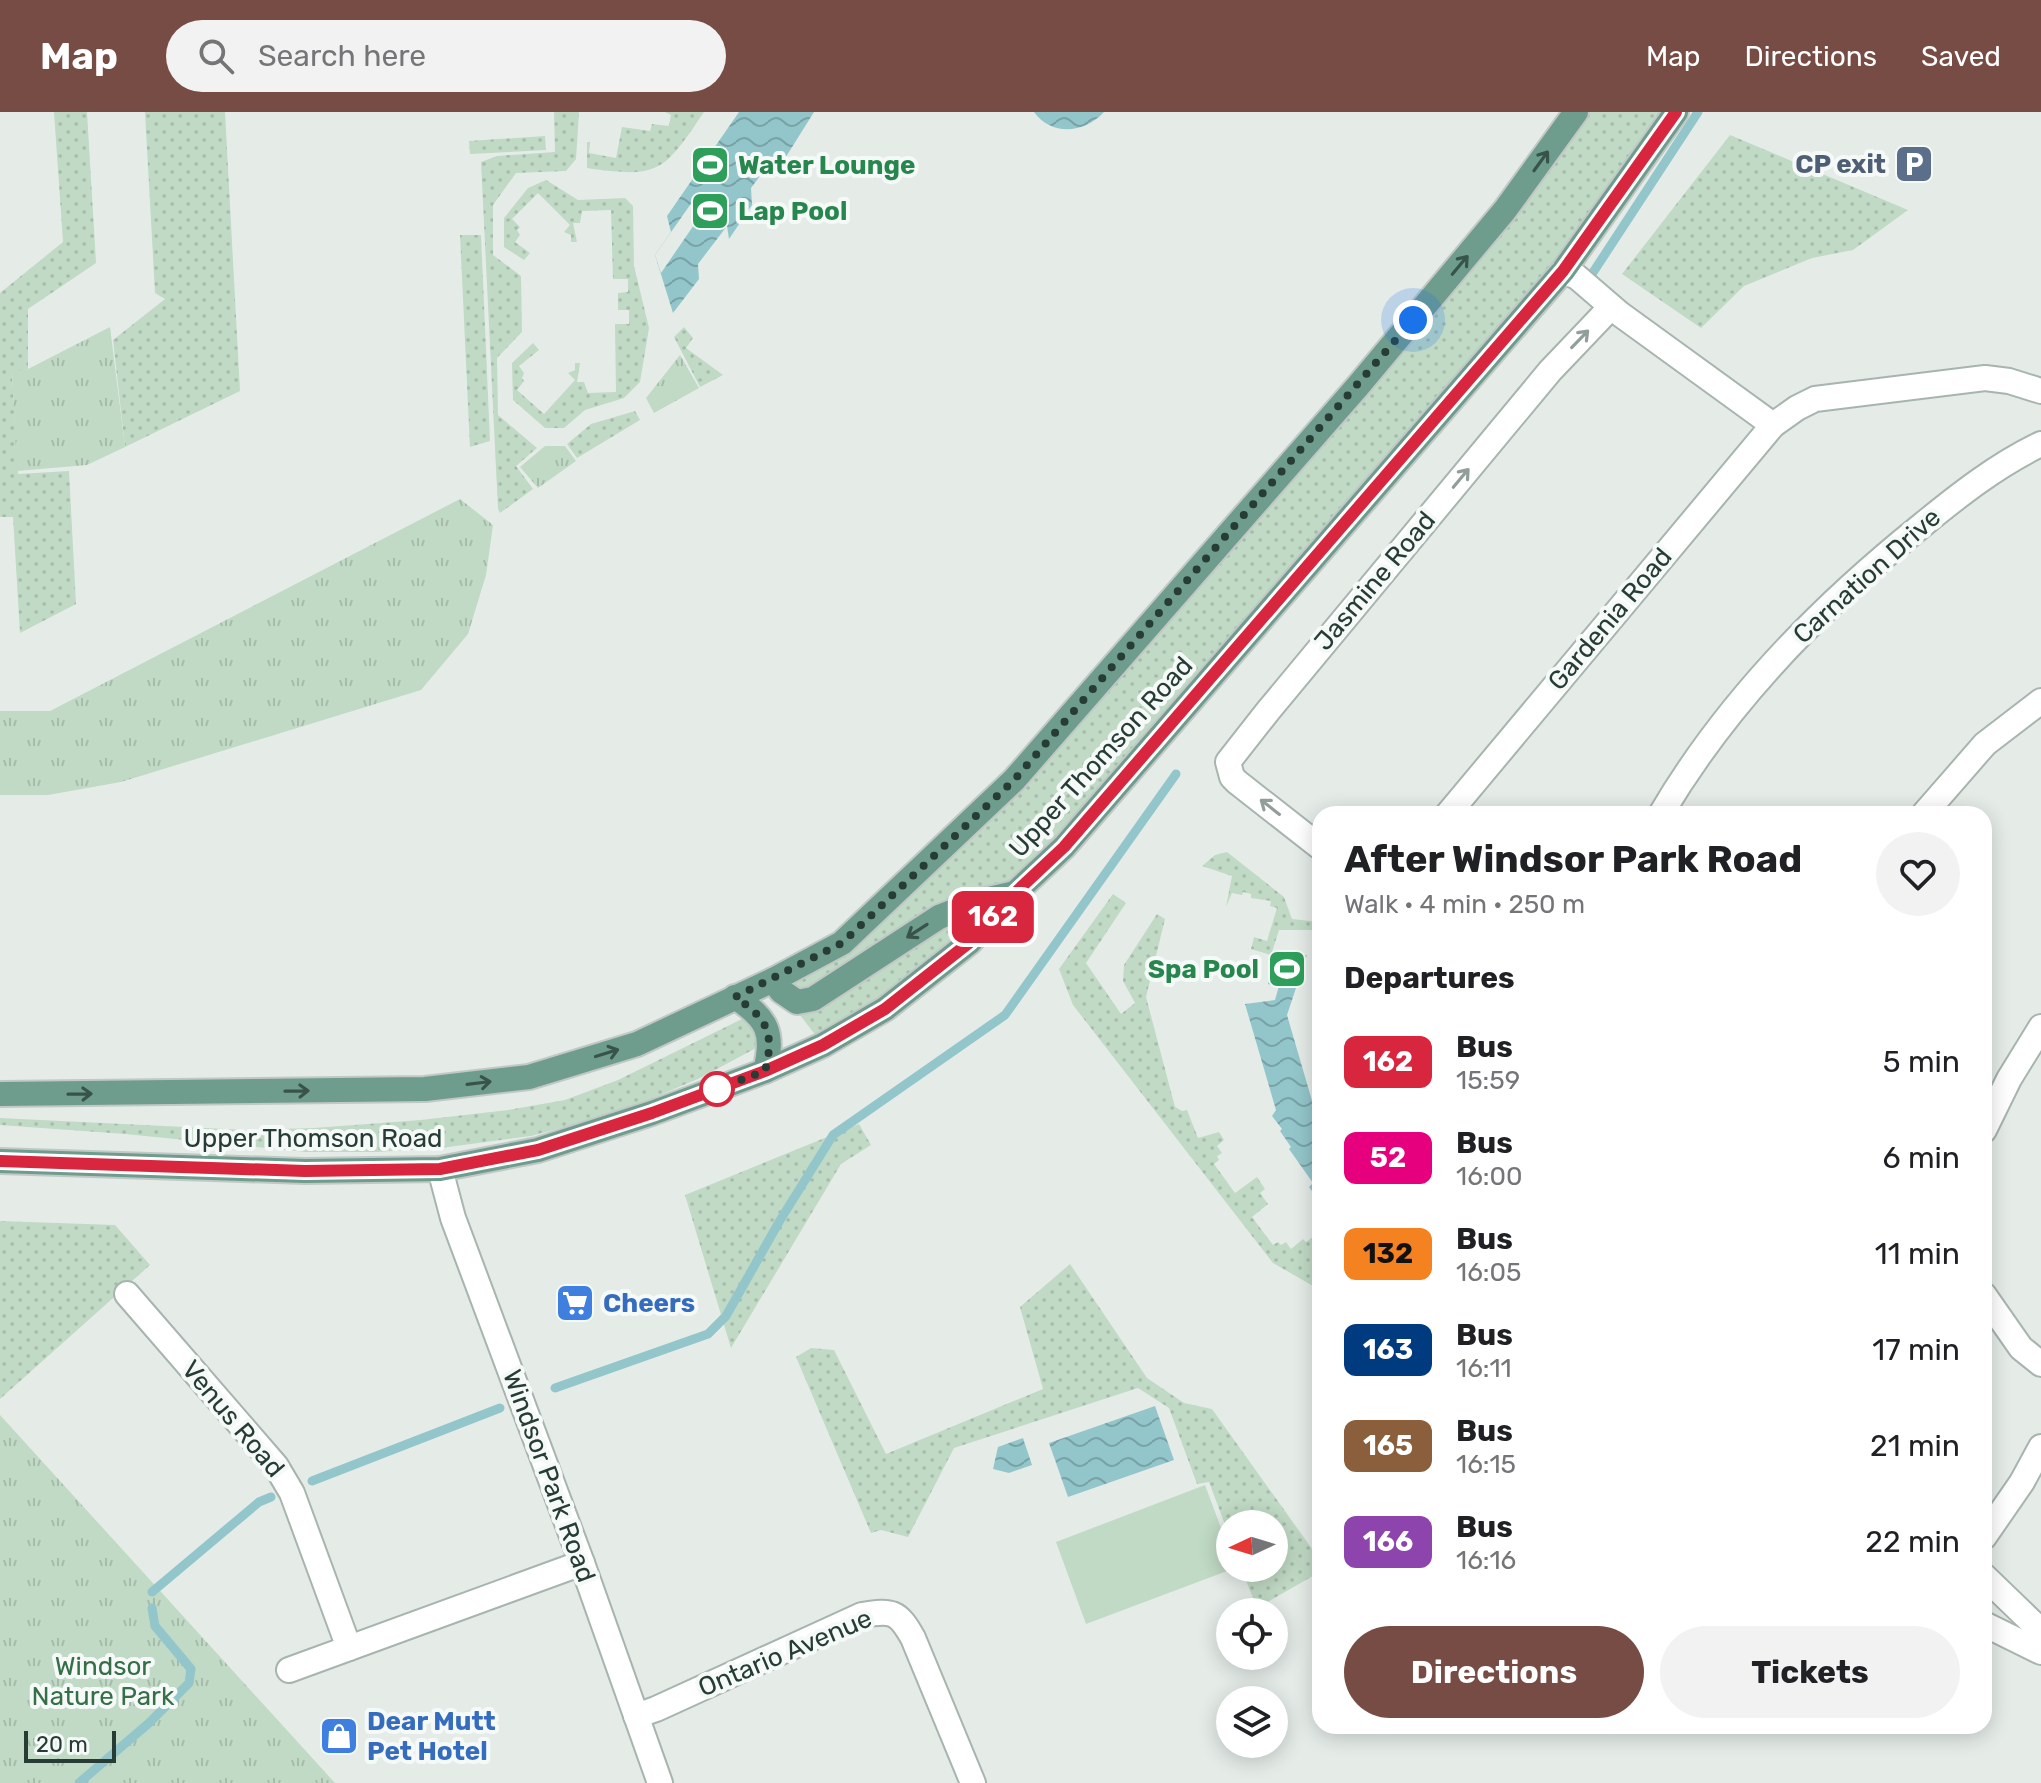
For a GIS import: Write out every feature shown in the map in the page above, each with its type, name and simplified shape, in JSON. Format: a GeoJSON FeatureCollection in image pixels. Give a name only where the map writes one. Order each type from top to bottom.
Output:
{"type":"FeatureCollection","features":[{"type":"Feature","properties":{"kind":"main road","name":"Upper Thomson Road"},"geometry":{"type":"LineString","coordinates":[[1,1094],[425,1089],[529,1077],[637,1044],[773,980],[842,943],[1014,780],[1358,386],[1505,210],[1576,112]]}},
{"type":"Feature","properties":{"kind":"main road","name":"Upper Thomson Road"},"geometry":{"type":"LineString","coordinates":[[0,1161],[305,1171],[440,1169],[538,1150],[652,1113],[765,1071],[823,1045],[885,1009],[970,942],[1015,893],[1064,847],[1563,271],[1676,112]]}},
{"type":"Feature","properties":{"kind":"main road"},"geometry":{"type":"LineString","coordinates":[[773,980],[781,991],[797,1002],[813,999],[939,917],[980,901],[1015,893]]}},
{"type":"Feature","properties":{"kind":"main road"},"geometry":{"type":"LineString","coordinates":[[735,997],[752,1009],[768,1029],[770,1052],[765,1071]]}},
{"type":"Feature","properties":{"kind":"street"},"geometry":{"type":"LineString","coordinates":[[1563,271],[1577,277],[1611,307],[1773,425],[1815,399],[1837,396],[1985,378],[2009,381],[2041,391]]}},
{"type":"Feature","properties":{"kind":"street","name":"Jasmine Road"},"geometry":{"type":"LineString","coordinates":[[1312,841],[1237,782],[1228,762],[1550,371],[1611,307]]}},
{"type":"Feature","properties":{"kind":"street","name":"Gardenia Road"},"geometry":{"type":"LineString","coordinates":[[1455,806],[1773,425]]}},
{"type":"Feature","properties":{"kind":"street","name":"Carnation Drive"},"geometry":{"type":"LineString","coordinates":[[1667,806],[1735,709],[1793,641],[1852,582],[1961,493],[2016,456],[2041,444]]}},
{"type":"Feature","properties":{"kind":"street"},"geometry":{"type":"LineString","coordinates":[[1931,806],[1985,744],[2041,701]]}},
{"type":"Feature","properties":{"kind":"street"},"geometry":{"type":"LineString","coordinates":[[1992,1114],[2041,1027]]}},
{"type":"Feature","properties":{"kind":"street","name":"Windsor Park Road"},"geometry":{"type":"LineString","coordinates":[[440,1169],[453,1218],[582,1563],[660,1783]]}},
{"type":"Feature","properties":{"kind":"street","name":"Venus Road"},"geometry":{"type":"LineString","coordinates":[[127,1294],[276,1466],[292,1493],[349,1648]]}},
{"type":"Feature","properties":{"kind":"street"},"geometry":{"type":"LineString","coordinates":[[1992,1306],[2021,1348],[2041,1364]]}},
{"type":"Feature","properties":{"kind":"street"},"geometry":{"type":"LineString","coordinates":[[1992,1525],[2022,1482],[2041,1447]]}},
{"type":"Feature","properties":{"kind":"street"},"geometry":{"type":"LineString","coordinates":[[289,1670],[582,1563]]}},
{"type":"Feature","properties":{"kind":"street"},"geometry":{"type":"LineString","coordinates":[[1992,1584],[2041,1631]]}},
{"type":"Feature","properties":{"kind":"street","name":"Ontario Avenue"},"geometry":{"type":"LineString","coordinates":[[636,1716],[862,1615],[883,1612],[903,1619],[973,1783]]}},
{"type":"Feature","properties":{"kind":"street"},"geometry":{"type":"LineString","coordinates":[[1992,1628],[2041,1652]]}},
{"type":"Feature","properties":{"kind":"green space"},"geometry":{"type":"Polygon","coordinates":[[[54,112],[87,112],[96,263],[28,309],[28,369],[12,373],[18,474],[69,471],[76,604],[20,633],[13,517],[0,517],[0,293],[63,242],[54,112]]]}},
{"type":"Feature","properties":{"kind":"green space"},"geometry":{"type":"Polygon","coordinates":[[[145,112],[225,112],[240,391],[125,447],[113,340],[165,299],[155,293],[145,112]]]}},
{"type":"Feature","properties":{"kind":"green space"},"geometry":{"type":"Polygon","coordinates":[[[554,112],[579,112],[576,159],[566,171],[516,173],[493,205],[493,255],[521,276],[522,332],[497,358],[498,415],[537,448],[516,466],[533,489],[500,513],[481,162],[497,156],[555,152],[554,112]]]}},
{"type":"Feature","properties":{"kind":"green space"},"geometry":{"type":"Polygon","coordinates":[[[665,112],[704,112],[669,159],[646,171],[587,168],[587,142],[590,142],[589,153],[616,158],[622,127],[650,131],[652,124],[669,126],[671,115],[665,112]]]}},
{"type":"Feature","properties":{"kind":"green space"},"geometry":{"type":"Polygon","coordinates":[[[1579,112],[1676,112],[1563,271],[970,942],[823,1045],[773,980],[842,943],[1014,780],[1579,112]]]}},
{"type":"Feature","properties":{"kind":"green space"},"geometry":{"type":"Polygon","coordinates":[[[1730,135],[1908,210],[1853,250],[1812,258],[1744,286],[1701,328],[1622,274],[1730,135]]]}},
{"type":"Feature","properties":{"kind":"green space"},"geometry":{"type":"Polygon","coordinates":[[[545,136],[546,150],[470,154],[469,141],[545,136]]]}},
{"type":"Feature","properties":{"kind":"green space"},"geometry":{"type":"Polygon","coordinates":[[[546,180],[578,200],[625,198],[633,206],[634,266],[649,328],[640,382],[624,398],[585,410],[564,428],[545,428],[513,400],[512,363],[533,343],[539,350],[519,366],[524,373],[524,381],[517,390],[544,414],[575,380],[568,373],[575,370],[575,363],[580,363],[577,382],[584,382],[588,393],[616,392],[615,324],[629,324],[629,310],[618,310],[618,293],[628,292],[628,279],[613,279],[611,210],[582,211],[580,223],[573,223],[577,242],[571,242],[571,235],[564,232],[570,225],[538,193],[512,219],[520,227],[517,230],[520,235],[515,242],[530,253],[524,260],[504,247],[504,218],[528,188],[546,180]]]}},
{"type":"Feature","properties":{"kind":"green space"},"geometry":{"type":"Polygon","coordinates":[[[460,235],[481,235],[490,441],[470,447],[460,235]]]}},
{"type":"Feature","properties":{"kind":"green space"},"geometry":{"type":"Polygon","coordinates":[[[110,327],[125,447],[87,465],[17,471],[12,372],[28,369],[110,327]]]}},
{"type":"Feature","properties":{"kind":"green space"},"geometry":{"type":"Polygon","coordinates":[[[684,327],[693,338],[686,348],[723,375],[700,387],[674,337],[684,327]]]}},
{"type":"Feature","properties":{"kind":"green space"},"geometry":{"type":"Polygon","coordinates":[[[680,355],[699,388],[654,413],[646,398],[680,355]]]}},
{"type":"Feature","properties":{"kind":"green space"},"geometry":{"type":"Polygon","coordinates":[[[635,411],[640,420],[577,458],[567,444],[591,424],[635,411]]]}},
{"type":"Feature","properties":{"kind":"green space"},"geometry":{"type":"Polygon","coordinates":[[[545,446],[565,446],[576,461],[538,488],[520,467],[545,446]]]}},
{"type":"Feature","properties":{"kind":"green space"},"geometry":{"type":"Polygon","coordinates":[[[460,499],[493,525],[486,575],[468,634],[421,690],[121,782],[48,795],[0,795],[0,711],[50,711],[460,499]]]}},
{"type":"Feature","properties":{"kind":"green space"},"geometry":{"type":"Polygon","coordinates":[[[1227,852],[1284,897],[1292,919],[1312,921],[1312,930],[1279,930],[1271,955],[1251,949],[1254,937],[1267,941],[1277,908],[1270,906],[1271,901],[1251,898],[1251,894],[1243,892],[1242,895],[1232,893],[1226,907],[1232,876],[1202,866],[1215,855],[1227,852]]]}},
{"type":"Feature","properties":{"kind":"green space"},"geometry":{"type":"Polygon","coordinates":[[[1113,894],[1126,903],[1086,963],[1121,1014],[1135,1003],[1123,981],[1124,965],[1157,914],[1165,919],[1146,997],[1175,1107],[1187,1110],[1198,1138],[1219,1132],[1224,1140],[1217,1146],[1222,1153],[1214,1164],[1235,1193],[1257,1177],[1265,1189],[1260,1193],[1268,1204],[1252,1217],[1273,1245],[1286,1242],[1291,1249],[1303,1239],[1306,1242],[1312,1238],[1312,1285],[1273,1263],[1073,1005],[1059,969],[1113,894]]]}},
{"type":"Feature","properties":{"kind":"green space"},"geometry":{"type":"Polygon","coordinates":[[[746,1017],[754,1021],[758,1047],[700,1078],[618,1113],[531,1136],[441,1148],[306,1152],[0,1125],[0,1118],[246,1130],[314,1128],[508,1110],[565,1100],[618,1080],[746,1017]]]}},
{"type":"Feature","properties":{"kind":"green space"},"geometry":{"type":"Polygon","coordinates":[[[859,1124],[871,1145],[841,1164],[731,1348],[685,1195],[859,1124]]]}},
{"type":"Feature","properties":{"kind":"green space"},"geometry":{"type":"Polygon","coordinates":[[[0,1221],[115,1225],[150,1265],[0,1399],[0,1221]]]}},
{"type":"Feature","properties":{"kind":"green space"},"geometry":{"type":"Polygon","coordinates":[[[1070,1264],[1147,1378],[1184,1403],[1212,1409],[1284,1510],[1220,1510],[1209,1482],[1197,1484],[1169,1408],[1138,1388],[954,1448],[908,1537],[881,1530],[871,1533],[796,1357],[811,1348],[834,1350],[886,1454],[1043,1389],[1020,1307],[1070,1264]]]}},
{"type":"Feature","properties":{"kind":"green space","name":"Windsor Nature Park"},"geometry":{"type":"Polygon","coordinates":[[[0,1415],[335,1783],[0,1783],[0,1415]]]}},
{"type":"Feature","properties":{"kind":"green space"},"geometry":{"type":"Polygon","coordinates":[[[1205,1485],[1216,1514],[1216,1575],[1086,1624],[1056,1542],[1205,1485]]]}},
{"type":"Feature","properties":{"kind":"green space"},"geometry":{"type":"Polygon","coordinates":[[[1288,1515],[1312,1549],[1312,1577],[1274,1598],[1253,1598],[1247,1582],[1288,1582],[1288,1515]]]}},
{"type":"Feature","properties":{"kind":"water","name":"Lap Pool"},"geometry":{"type":"Polygon","coordinates":[[[739,112],[814,112],[779,168],[778,152],[751,188],[752,205],[729,239],[727,226],[698,264],[699,279],[673,313],[655,255],[671,232],[667,216],[739,112]]]}},
{"type":"Feature","properties":{"kind":"water"},"geometry":{"type":"Polygon","coordinates":[[[1034,112],[1104,112],[1078,128],[1059,129],[1041,120],[1034,112]]]}},
{"type":"Feature","properties":{"kind":"water"},"geometry":{"type":"Polygon","coordinates":[[[1307,955],[1287,1015],[1312,1101],[1312,1182],[1289,1149],[1291,1147],[1280,1131],[1282,1129],[1272,1116],[1276,1110],[1245,1004],[1275,1000],[1280,982],[1276,986],[1268,984],[1276,958],[1307,955]]]}},
{"type":"Feature","properties":{"kind":"water"},"geometry":{"type":"Polygon","coordinates":[[[1155,1406],[1174,1460],[1068,1497],[1049,1443],[1155,1406]]]}},
{"type":"Feature","properties":{"kind":"water"},"geometry":{"type":"Polygon","coordinates":[[[1023,1438],[1032,1465],[1009,1473],[993,1469],[998,1447],[1023,1438]]]}},
{"type":"Feature","properties":{"kind":"pier"},"geometry":{"type":"Polygon","coordinates":[[[697,195],[709,203],[661,273],[655,255],[697,195]]]}},
{"type":"Feature","properties":{"kind":"waterway"},"geometry":{"type":"LineString","coordinates":[[1592,274],[1698,112]]}},
{"type":"Feature","properties":{"kind":"waterway"},"geometry":{"type":"LineString","coordinates":[[555,1388],[708,1334],[726,1316],[833,1135],[1005,1015],[1176,774]]}},
{"type":"Feature","properties":{"kind":"waterway"},"geometry":{"type":"LineString","coordinates":[[312,1481],[500,1408]]}},
{"type":"Feature","properties":{"kind":"waterway"},"geometry":{"type":"LineString","coordinates":[[152,1592],[259,1502],[271,1497]]}},
{"type":"Feature","properties":{"kind":"waterway"},"geometry":{"type":"LineString","coordinates":[[79,1783],[149,1723],[189,1683],[191,1669],[155,1626],[152,1608]]}},
{"type":"Feature","properties":{"kind":"bus line","name":"162"},"geometry":{"type":"LineString","coordinates":[[0,1161],[305,1171],[440,1169],[538,1150],[652,1113],[765,1071],[823,1045],[885,1009],[970,942],[1015,893],[1064,847],[1563,271],[1676,112]]}},
{"type":"Feature","properties":{"kind":"place","name":"CP exit"},"geometry":{"type":"Point","coordinates":[1914,164]}},
{"type":"Feature","properties":{"kind":"place","name":"Water Lounge"},"geometry":{"type":"Point","coordinates":[710,165]}},
{"type":"Feature","properties":{"kind":"place","name":"Lap Pool"},"geometry":{"type":"Point","coordinates":[710,211]}},
{"type":"Feature","properties":{"kind":"place","name":"Spa Pool"},"geometry":{"type":"Point","coordinates":[1287,969]}},
{"type":"Feature","properties":{"kind":"place","name":"Cheers"},"geometry":{"type":"Point","coordinates":[575,1303]}},
{"type":"Feature","properties":{"kind":"place","name":"Dear Mutt Pet Hotel"},"geometry":{"type":"Point","coordinates":[339,1736]}},
{"type":"Feature","properties":{"kind":"route"},"geometry":{"type":"LineString","coordinates":[[717,1089],[709,1092],[765,1071],[770,1052],[768,1029],[752,1009],[735,997],[842,943],[1014,780],[1413,320]]}}]}
